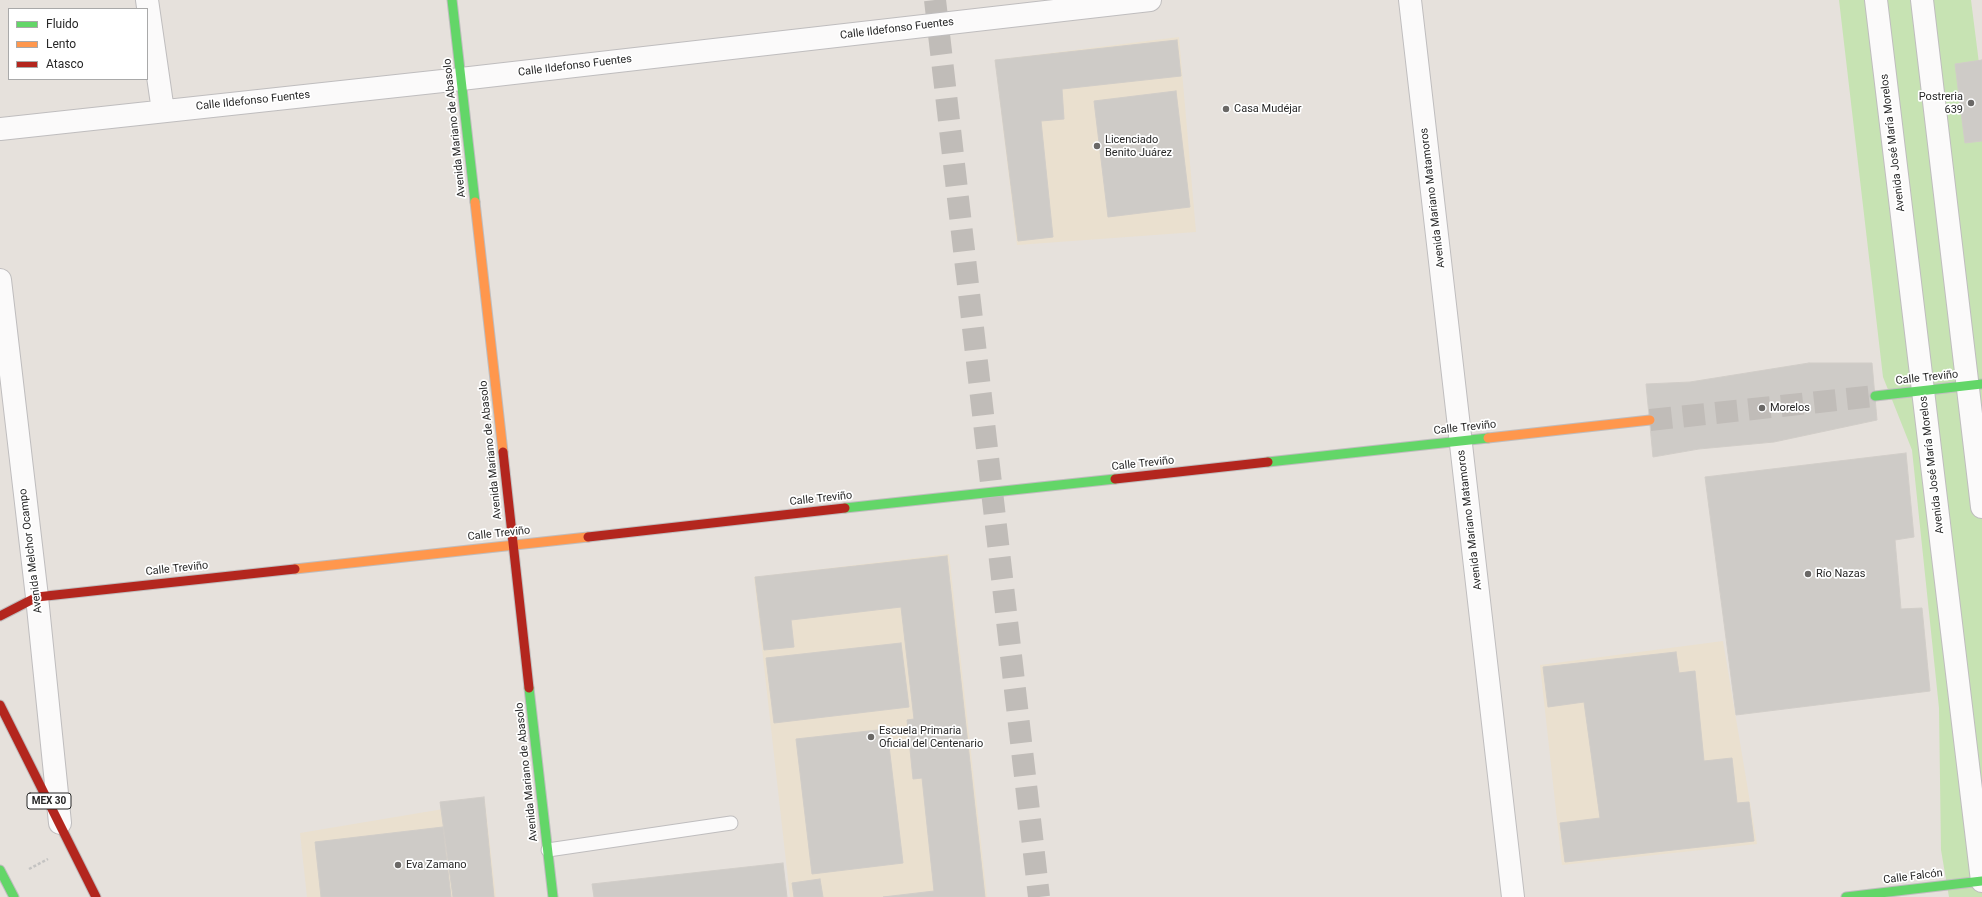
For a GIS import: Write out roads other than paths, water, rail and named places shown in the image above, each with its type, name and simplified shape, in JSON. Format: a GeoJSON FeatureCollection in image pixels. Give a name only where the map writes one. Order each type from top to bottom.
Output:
{"type":"FeatureCollection","features":[{"type":"Feature","properties":{"kind":"street"},"geometry":{"type":"LineString","coordinates":[[147,0],[163,111]]}},
{"type":"Feature","properties":{"kind":"street","name":"Avenida Mariano de Abasolo"},"geometry":{"type":"LineString","coordinates":[[452,0],[553,897]]}},
{"type":"Feature","properties":{"kind":"street","name":"Calle Ildefonso Fuentes"},"geometry":{"type":"LineString","coordinates":[[0,129],[461,79],[1150,0]]}},
{"type":"Feature","properties":{"kind":"street","name":"Avenida Mariano Matamoros"},"geometry":{"type":"LineString","coordinates":[[1410,0],[1513,897]]}},
{"type":"Feature","properties":{"kind":"street","name":"Avenida José María Morelos"},"geometry":{"type":"LineString","coordinates":[[1876,0],[1982,881]]}},
{"type":"Feature","properties":{"kind":"street"},"geometry":{"type":"LineString","coordinates":[[1922,0],[1975,385],[1982,507]]}},
{"type":"Feature","properties":{"kind":"street","name":"Avenida Melchor Ocampo"},"geometry":{"type":"LineString","coordinates":[[0,280],[37,596],[60,823]]}},
{"type":"Feature","properties":{"kind":"street","name":"Calle Treviño"},"geometry":{"type":"LineString","coordinates":[[1875,396],[1975,385]]}},
{"type":"Feature","properties":{"kind":"street","name":"Calle Treviño"},"geometry":{"type":"LineString","coordinates":[[0,616],[37,596],[1650,420]]}},
{"type":"Feature","properties":{"kind":"street","name":"MEX 30"},"geometry":{"type":"LineString","coordinates":[[0,705],[96,897]]}},
{"type":"Feature","properties":{"kind":"street"},"geometry":{"type":"LineString","coordinates":[[0,870],[14,897]]}},
{"type":"Feature","properties":{"kind":"street","name":"Calle Falcón"},"geometry":{"type":"LineString","coordinates":[[1846,897],[1982,881]]}},
{"type":"Feature","properties":{"kind":"lane"},"geometry":{"type":"LineString","coordinates":[[548,850],[731,823]]}},
{"type":"Feature","properties":{"kind":"tunnel"},"geometry":{"type":"LineString","coordinates":[[935,0],[1039,897]]}},
{"type":"Feature","properties":{"kind":"tunnel"},"geometry":{"type":"LineString","coordinates":[[1650,420],[1875,396]]}},
{"type":"Feature","properties":{"kind":"place","name":"Postreria 639"},"geometry":{"type":"Point","coordinates":[1971,103]}},
{"type":"Feature","properties":{"kind":"place","name":"Casa Mudéjar"},"geometry":{"type":"Point","coordinates":[1226,109]}},
{"type":"Feature","properties":{"kind":"place","name":"Licenciado Benito Juárez"},"geometry":{"type":"Point","coordinates":[1097,146]}},
{"type":"Feature","properties":{"kind":"place","name":"Morelos"},"geometry":{"type":"Point","coordinates":[1762,408]}},
{"type":"Feature","properties":{"kind":"place","name":"Río Nazas"},"geometry":{"type":"Point","coordinates":[1808,574]}},
{"type":"Feature","properties":{"kind":"place","name":"Escuela Primaria Oficial del Centenario"},"geometry":{"type":"Point","coordinates":[871,737]}},
{"type":"Feature","properties":{"kind":"place","name":"Eva Zamano"},"geometry":{"type":"Point","coordinates":[398,865]}}]}
